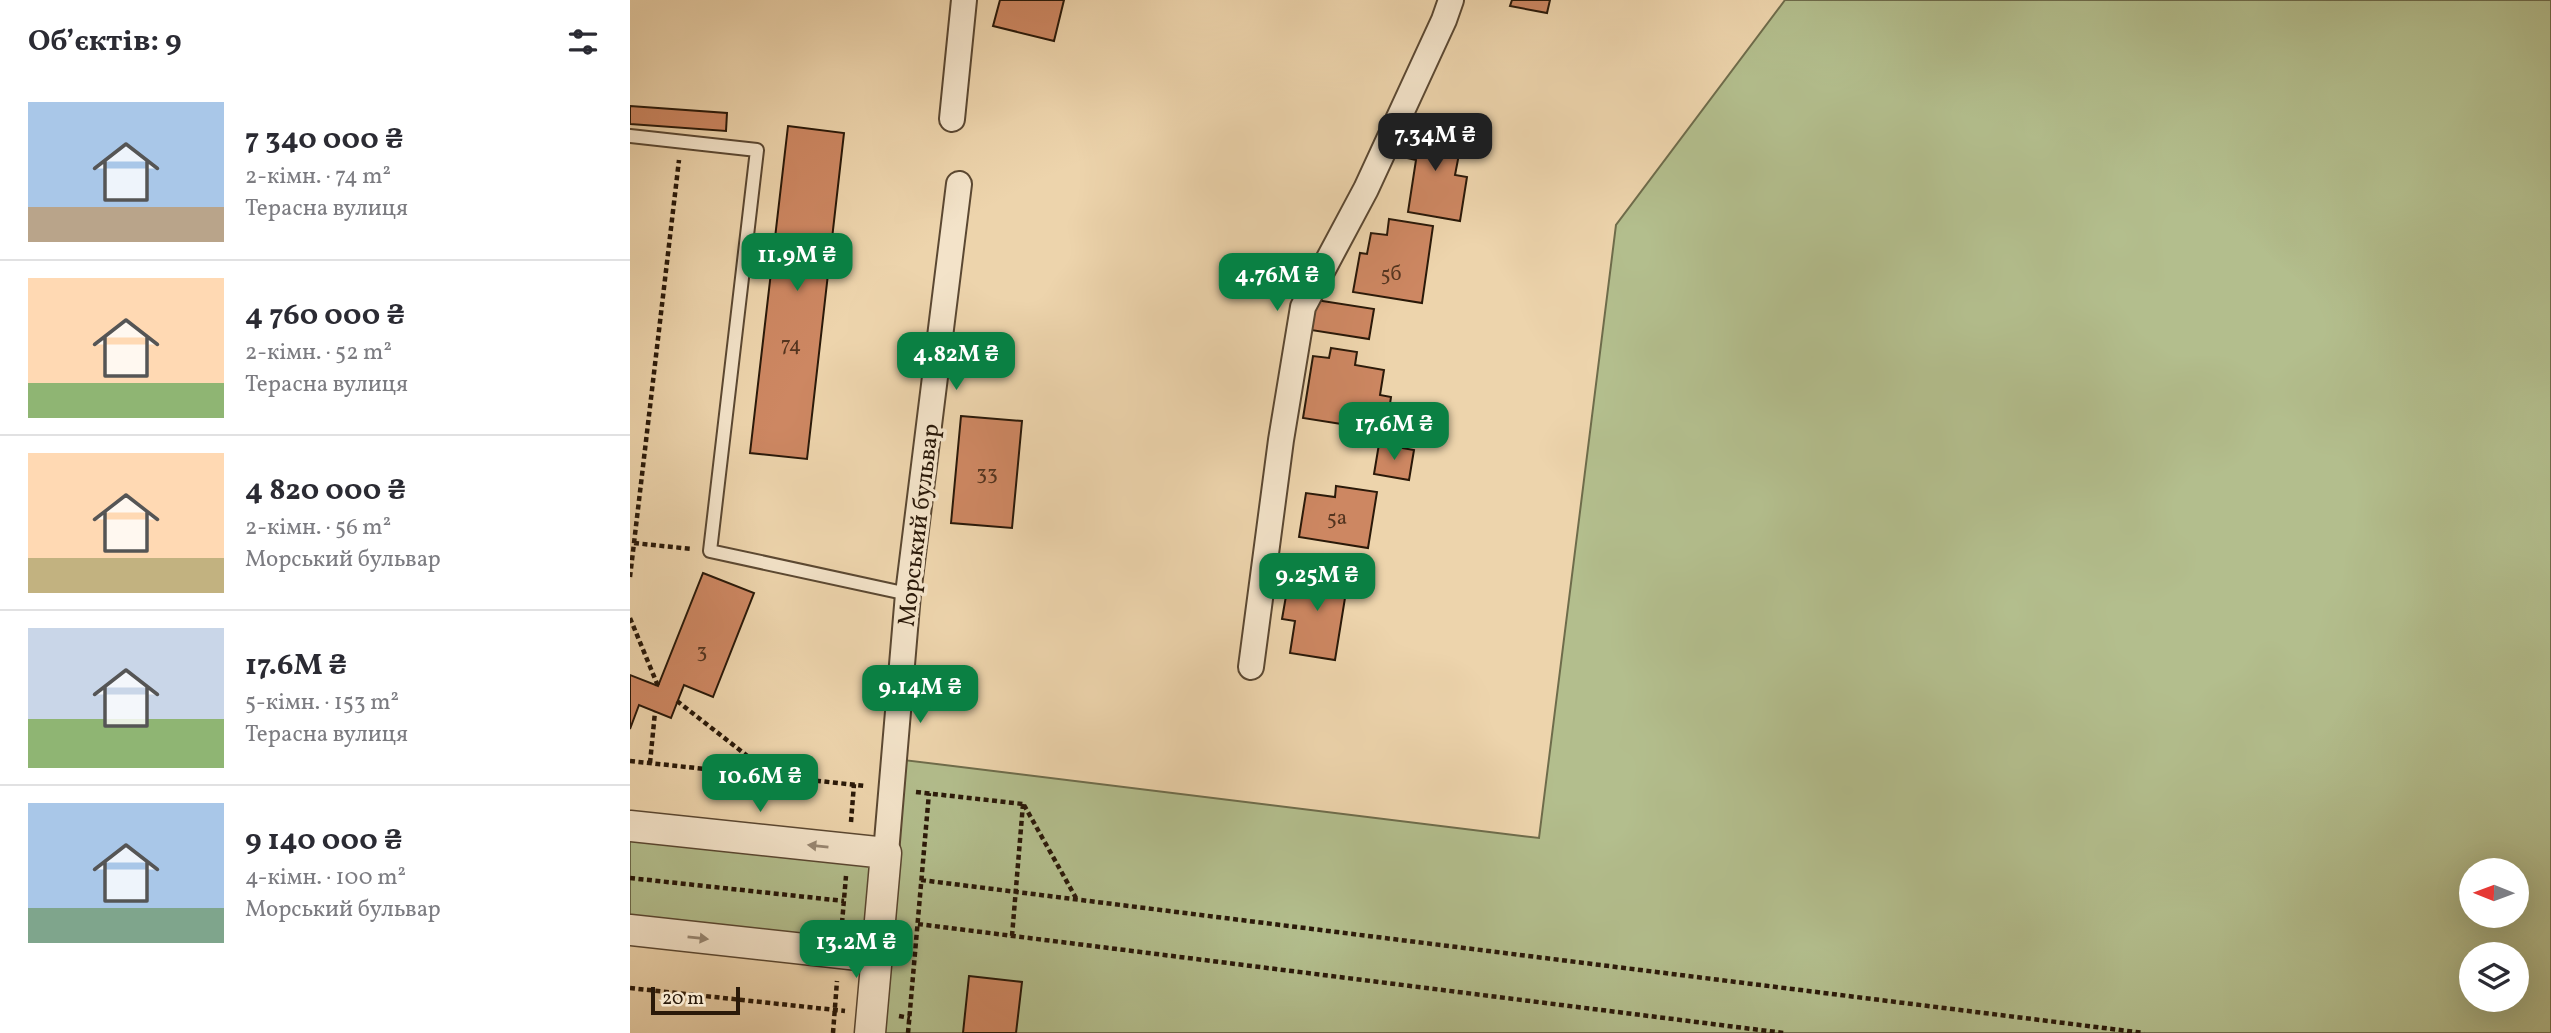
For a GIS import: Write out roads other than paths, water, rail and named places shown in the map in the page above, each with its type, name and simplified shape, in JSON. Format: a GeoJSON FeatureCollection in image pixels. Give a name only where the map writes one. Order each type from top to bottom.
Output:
{"type":"FeatureCollection","features":[{"type":"Feature","properties":{"kind":"street"},"geometry":{"type":"LineString","coordinates":[[952,119],[964,0]]}},
{"type":"Feature","properties":{"kind":"street"},"geometry":{"type":"LineString","coordinates":[[1251,667],[1281,440],[1303,307],[1366,189],[1451,0]]}},
{"type":"Feature","properties":{"kind":"street","name":"Морський бульвар"},"geometry":{"type":"LineString","coordinates":[[870,1033],[908,594],[959,184]]}},
{"type":"Feature","properties":{"kind":"street"},"geometry":{"type":"LineString","coordinates":[[630,826],[886,853]]}},
{"type":"Feature","properties":{"kind":"street"},"geometry":{"type":"LineString","coordinates":[[630,930],[877,957]]}},
{"type":"Feature","properties":{"kind":"lane"},"geometry":{"type":"LineString","coordinates":[[630,136],[757,150],[710,551],[908,594]]}}]}
